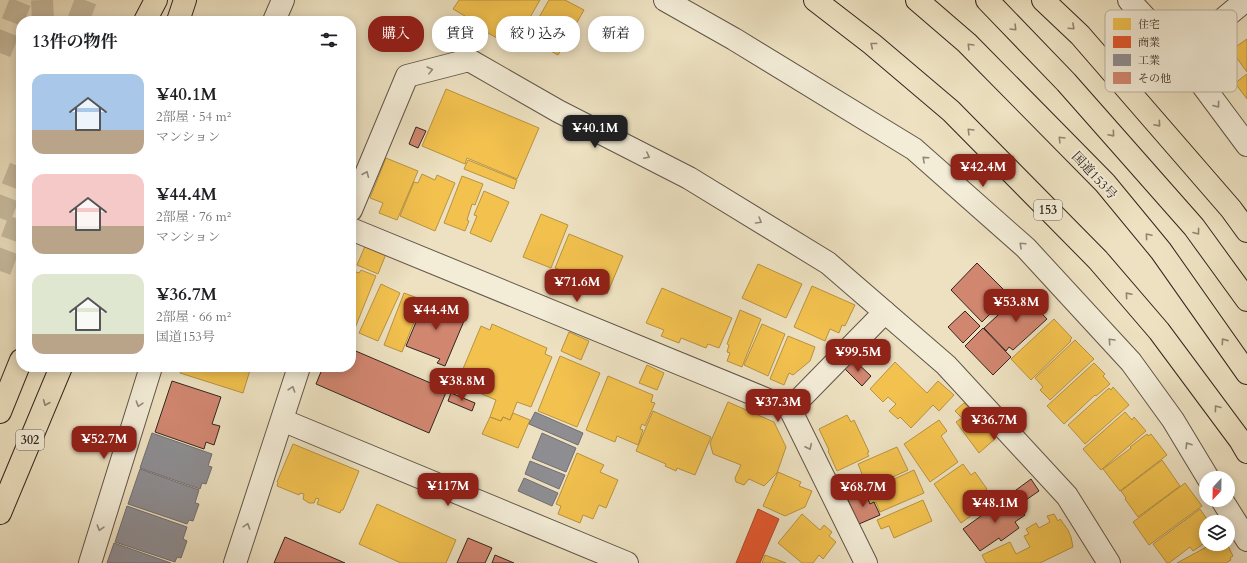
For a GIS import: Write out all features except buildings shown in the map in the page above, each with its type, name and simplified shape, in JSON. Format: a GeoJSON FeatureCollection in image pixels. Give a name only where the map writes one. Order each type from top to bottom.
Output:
{"type":"FeatureCollection","features":[{"type":"Feature","properties":{"kind":"highway"},"geometry":{"type":"LineString","coordinates":[[148,16],[156,0]]}},
{"type":"Feature","properties":{"kind":"highway"},"geometry":{"type":"LineString","coordinates":[[180,16],[185,0]]}},
{"type":"Feature","properties":{"kind":"highway","name":"153"},"geometry":{"type":"LineString","coordinates":[[815,0],[872,44],[951,111],[1098,260],[1159,331],[1240,440],[1247,452]]}},
{"type":"Feature","properties":{"kind":"highway","name":"国道153号"},"geometry":{"type":"LineString","coordinates":[[917,0],[967,43],[1105,183],[1161,251],[1247,373]]}},
{"type":"Feature","properties":{"kind":"highway"},"geometry":{"type":"LineString","coordinates":[[987,0],[1066,82],[1194,227],[1247,300]]}},
{"type":"Feature","properties":{"kind":"highway"},"geometry":{"type":"LineString","coordinates":[[1043,0],[1080,35],[1105,64]]}},
{"type":"Feature","properties":{"kind":"highway"},"geometry":{"type":"LineString","coordinates":[[1129,92],[1231,209],[1247,231]]}},
{"type":"Feature","properties":{"kind":"highway"},"geometry":{"type":"LineString","coordinates":[[0,412],[16,372]]}},
{"type":"Feature","properties":{"kind":"highway","name":"302"},"geometry":{"type":"LineString","coordinates":[[0,513],[59,372]]}},
{"type":"Feature","properties":{"kind":"street"},"geometry":{"type":"LineString","coordinates":[[276,16],[283,0]]}},
{"type":"Feature","properties":{"kind":"street"},"geometry":{"type":"LineString","coordinates":[[665,0],[734,39],[914,149],[1026,248],[1131,362],[1173,420],[1204,471]]}},
{"type":"Feature","properties":{"kind":"street"},"geometry":{"type":"LineString","coordinates":[[1129,0],[1138,10]]}},
{"type":"Feature","properties":{"kind":"street"},"geometry":{"type":"LineString","coordinates":[[1234,10],[1246,0]]}},
{"type":"Feature","properties":{"kind":"street"},"geometry":{"type":"LineString","coordinates":[[356,198],[407,76],[469,60],[558,111],[695,182],[828,263],[946,365],[1067,496],[1109,563]]}},
{"type":"Feature","properties":{"kind":"street"},"geometry":{"type":"LineString","coordinates":[[1208,92],[1247,145]]}},
{"type":"Feature","properties":{"kind":"street"},"geometry":{"type":"LineString","coordinates":[[356,231],[790,409],[866,563]]}},
{"type":"Feature","properties":{"kind":"street"},"geometry":{"type":"LineString","coordinates":[[790,409],[886,312]]}},
{"type":"Feature","properties":{"kind":"street"},"geometry":{"type":"LineString","coordinates":[[90,563],[149,372]]}},
{"type":"Feature","properties":{"kind":"street"},"geometry":{"type":"LineString","coordinates":[[235,563],[297,372]]}},
{"type":"Feature","properties":{"kind":"street"},"geometry":{"type":"LineString","coordinates":[[282,420],[627,563]]}},
{"type":"Feature","properties":{"kind":"street"},"geometry":{"type":"LineString","coordinates":[[1226,507],[1247,540]]}},
{"type":"Feature","properties":{"kind":"tunnel"},"geometry":{"type":"LineString","coordinates":[[0,53],[21,0]]}},
{"type":"Feature","properties":{"kind":"tunnel"},"geometry":{"type":"LineString","coordinates":[[42,0],[43,16]]}},
{"type":"Feature","properties":{"kind":"tunnel"},"geometry":{"type":"LineString","coordinates":[[80,16],[86,0]]}},
{"type":"Feature","properties":{"kind":"tunnel"},"geometry":{"type":"LineString","coordinates":[[0,218],[16,178]]}},
{"type":"Feature","properties":{"kind":"tunnel"},"geometry":{"type":"LineString","coordinates":[[0,271],[16,228]]}}]}
